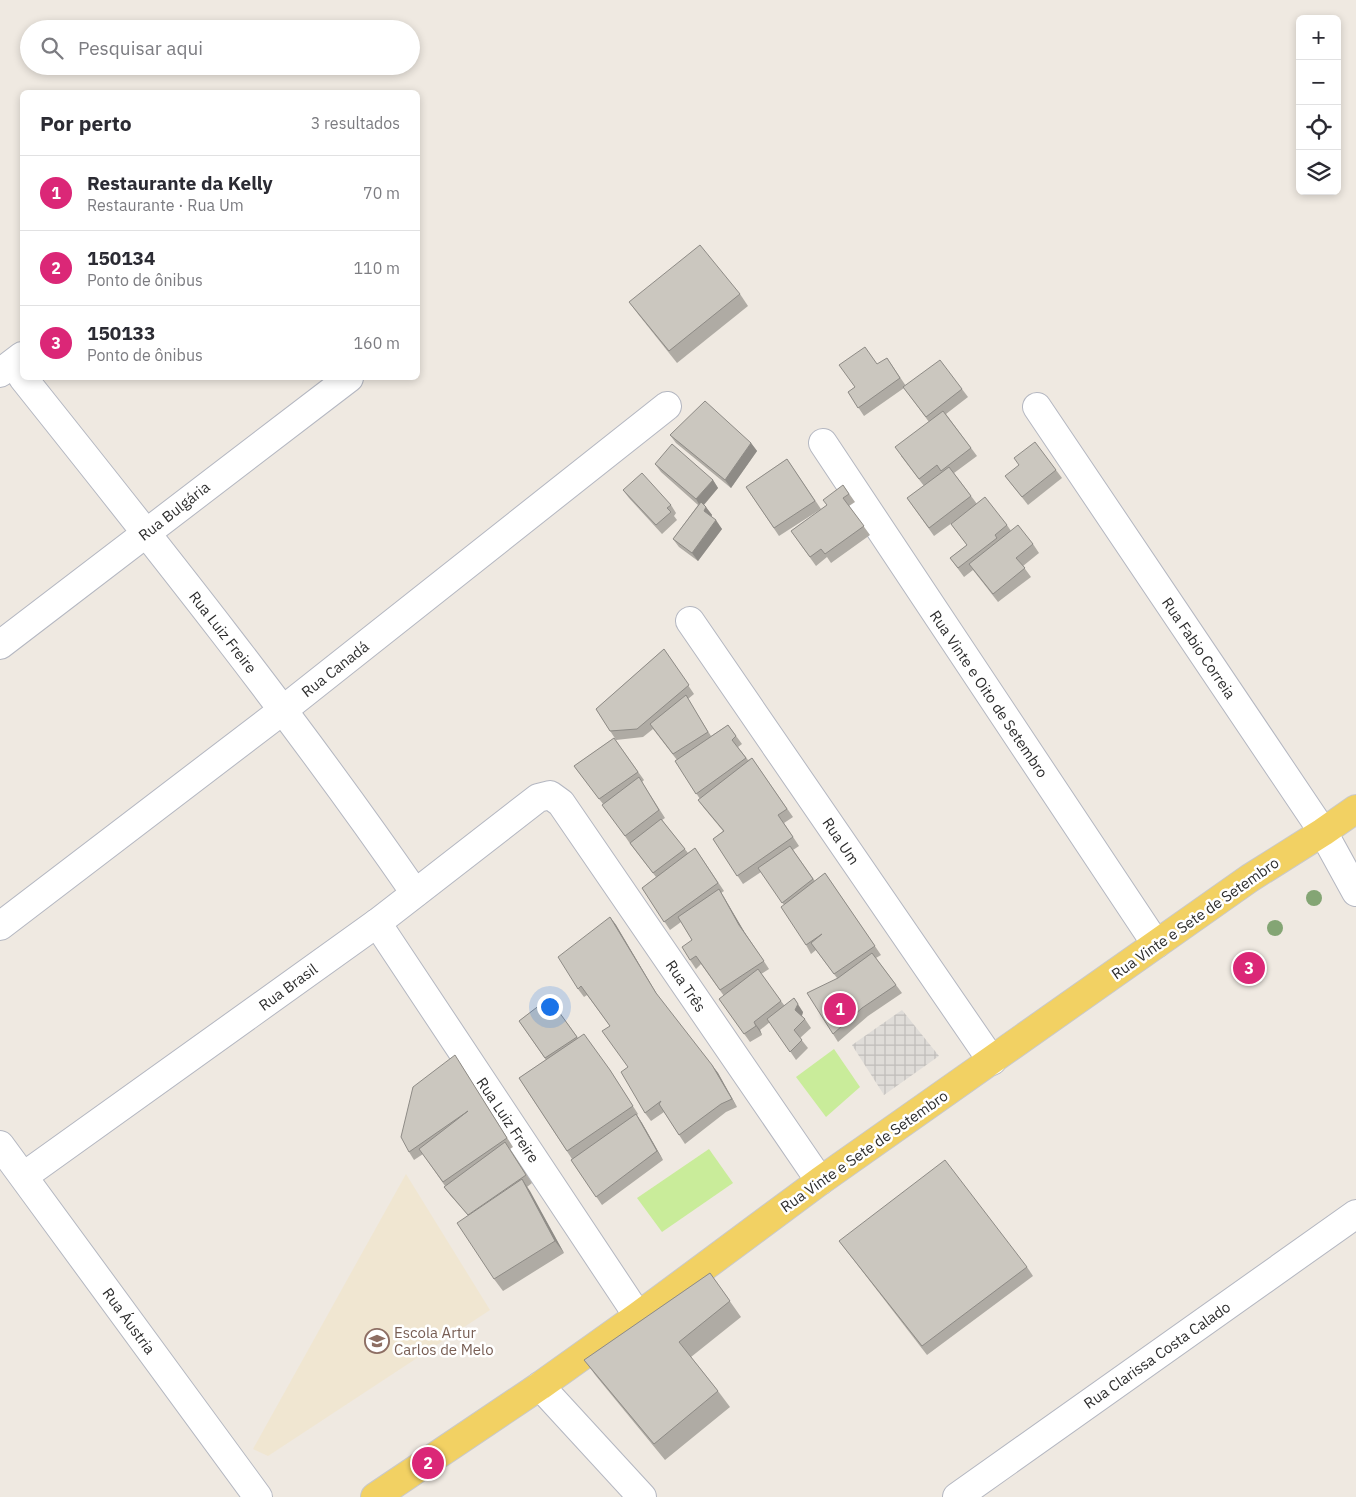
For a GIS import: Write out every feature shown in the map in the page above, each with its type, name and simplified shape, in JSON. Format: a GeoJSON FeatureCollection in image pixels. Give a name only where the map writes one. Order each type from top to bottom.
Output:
{"type":"FeatureCollection","features":[{"type":"Feature","properties":{"kind":"main road","name":"Rua Vinte e Sete de Setembro"},"geometry":{"type":"LineString","coordinates":[[375,1497],[540,1386],[820,1181],[1250,878],[1356,809]]}},
{"type":"Feature","properties":{"kind":"street","name":"Rua Luiz Freire"},"geometry":{"type":"LineString","coordinates":[[24,380],[146,533],[283,710],[370,827],[415,892]]}},
{"type":"Feature","properties":{"kind":"street","name":"Rua Bulgária"},"geometry":{"type":"LineString","coordinates":[[0,646],[346,380]]}},
{"type":"Feature","properties":{"kind":"street","name":"Rua Canadá"},"geometry":{"type":"LineString","coordinates":[[0,926],[283,710],[667,406]]}},
{"type":"Feature","properties":{"kind":"street","name":"Rua Fabio Correia"},"geometry":{"type":"LineString","coordinates":[[1037,407],[1354,881]]}},
{"type":"Feature","properties":{"kind":"street","name":"Rua Vinte e Oito de Setembro"},"geometry":{"type":"LineString","coordinates":[[823,443],[1156,944]]}},
{"type":"Feature","properties":{"kind":"street","name":"Rua Um"},"geometry":{"type":"LineString","coordinates":[[690,621],[992,1061]]}},
{"type":"Feature","properties":{"kind":"street","name":"Rua Brasil"},"geometry":{"type":"LineString","coordinates":[[24,1176],[377,924],[415,892],[538,798],[550,795]]}},
{"type":"Feature","properties":{"kind":"street","name":"Rua Três"},"geometry":{"type":"LineString","coordinates":[[550,795],[561,803],[820,1181]]}},
{"type":"Feature","properties":{"kind":"street","name":"Rua Luiz Freire"},"geometry":{"type":"LineString","coordinates":[[377,924],[638,1316]]}},
{"type":"Feature","properties":{"kind":"street","name":"Rua Áustria"},"geometry":{"type":"LineString","coordinates":[[0,1145],[258,1497]]}},
{"type":"Feature","properties":{"kind":"street","name":"Rua Clarissa Costa Calado"},"geometry":{"type":"LineString","coordinates":[[957,1497],[1356,1214]]}},
{"type":"Feature","properties":{"kind":"street"},"geometry":{"type":"LineString","coordinates":[[540,1386],[642,1497]]}},
{"type":"Feature","properties":{"kind":"shaded area"},"geometry":{"type":"Polygon","coordinates":[[[902,1010],[939,1056],[884,1095],[852,1045],[902,1010]]]}},
{"type":"Feature","properties":{"kind":"shaded area","name":"Escola Artur Carlos de Melo"},"geometry":{"type":"Polygon","coordinates":[[[406,1174],[490,1310],[268,1456],[253,1449],[406,1174]]]}},
{"type":"Feature","properties":{"kind":"green space"},"geometry":{"type":"Polygon","coordinates":[[[834,1049],[860,1087],[826,1117],[796,1077],[834,1049]]]}},
{"type":"Feature","properties":{"kind":"green space"},"geometry":{"type":"Polygon","coordinates":[[[709,1149],[733,1183],[662,1232],[637,1198],[709,1149]]]}},
{"type":"Feature","properties":{"kind":"building"},"geometry":{"type":"Polygon","coordinates":[[[700,245],[740,294],[669,351],[629,302],[700,245]]]}},
{"type":"Feature","properties":{"kind":"building"},"geometry":{"type":"Polygon","coordinates":[[[865,347],[877,364],[887,358],[900,378],[858,408],[848,392],[855,387],[839,365],[865,347]]]}},
{"type":"Feature","properties":{"kind":"building"},"geometry":{"type":"Polygon","coordinates":[[[940,360],[962,389],[926,417],[903,387],[940,360]]]}},
{"type":"Feature","properties":{"kind":"building"},"geometry":{"type":"Polygon","coordinates":[[[705,401],[751,443],[725,480],[670,435],[705,401]]]}},
{"type":"Feature","properties":{"kind":"building"},"geometry":{"type":"Polygon","coordinates":[[[943,411],[971,448],[941,471],[937,465],[919,479],[895,447],[943,411]]]}},
{"type":"Feature","properties":{"kind":"building"},"geometry":{"type":"Polygon","coordinates":[[[1035,442],[1056,470],[1022,497],[1005,476],[1019,465],[1014,458],[1035,442]]]}},
{"type":"Feature","properties":{"kind":"building"},"geometry":{"type":"Polygon","coordinates":[[[672,444],[713,480],[696,499],[655,464],[672,444]]]}},
{"type":"Feature","properties":{"kind":"building"},"geometry":{"type":"Polygon","coordinates":[[[787,459],[815,501],[774,528],[746,487],[787,459]]]}},
{"type":"Feature","properties":{"kind":"building"},"geometry":{"type":"Polygon","coordinates":[[[949,467],[971,496],[929,528],[907,498],[949,467]]]}},
{"type":"Feature","properties":{"kind":"building"},"geometry":{"type":"Polygon","coordinates":[[[642,473],[671,505],[667,508],[671,512],[656,525],[623,490],[642,473]]]}},
{"type":"Feature","properties":{"kind":"building"},"geometry":{"type":"Polygon","coordinates":[[[843,485],[849,494],[843,498],[864,526],[825,554],[821,549],[810,557],[791,531],[827,505],[823,500],[843,485]]]}},
{"type":"Feature","properties":{"kind":"building"},"geometry":{"type":"Polygon","coordinates":[[[985,497],[1007,525],[995,535],[997,538],[958,568],[950,558],[967,545],[951,524],[985,497]]]}},
{"type":"Feature","properties":{"kind":"building"},"geometry":{"type":"Polygon","coordinates":[[[701,502],[706,507],[704,511],[716,520],[692,553],[673,539],[701,502]]]}},
{"type":"Feature","properties":{"kind":"building"},"geometry":{"type":"Polygon","coordinates":[[[1018,525],[1033,544],[1016,558],[1025,568],[993,594],[969,564],[1018,525]]]}},
{"type":"Feature","properties":{"kind":"building"},"geometry":{"type":"Polygon","coordinates":[[[664,649],[689,685],[637,729],[610,731],[596,709],[664,649]]]}},
{"type":"Feature","properties":{"kind":"building"},"geometry":{"type":"Polygon","coordinates":[[[686,695],[708,732],[673,754],[650,724],[686,695]]]}},
{"type":"Feature","properties":{"kind":"building"},"geometry":{"type":"Polygon","coordinates":[[[728,725],[736,736],[732,740],[746,758],[696,794],[675,761],[728,725]]]}},
{"type":"Feature","properties":{"kind":"building"},"geometry":{"type":"Polygon","coordinates":[[[614,738],[638,772],[599,799],[574,766],[614,738]]]}},
{"type":"Feature","properties":{"kind":"building"},"geometry":{"type":"Polygon","coordinates":[[[752,758],[787,809],[778,815],[793,837],[737,876],[713,839],[724,831],[698,800],[752,758]]]}},
{"type":"Feature","properties":{"kind":"building"},"geometry":{"type":"Polygon","coordinates":[[[639,777],[659,810],[625,836],[602,805],[639,777]]]}},
{"type":"Feature","properties":{"kind":"building"},"geometry":{"type":"Polygon","coordinates":[[[661,819],[685,849],[653,873],[630,843],[661,819]]]}},
{"type":"Feature","properties":{"kind":"building"},"geometry":{"type":"Polygon","coordinates":[[[790,846],[813,879],[782,903],[758,868],[790,846]]]}},
{"type":"Feature","properties":{"kind":"building"},"geometry":{"type":"Polygon","coordinates":[[[695,848],[718,883],[664,922],[642,888],[695,848]]]}},
{"type":"Feature","properties":{"kind":"building"},"geometry":{"type":"Polygon","coordinates":[[[825,873],[875,946],[834,974],[811,943],[822,934],[806,945],[781,907],[825,873]]]}},
{"type":"Feature","properties":{"kind":"building"},"geometry":{"type":"Polygon","coordinates":[[[719,889],[739,925],[764,961],[720,990],[696,956],[690,960],[682,947],[692,940],[678,917],[719,889]]]}},
{"type":"Feature","properties":{"kind":"building"},"geometry":{"type":"Polygon","coordinates":[[[610,917],[656,993],[712,1065],[732,1099],[721,1104],[679,1135],[659,1104],[661,1101],[645,1113],[621,1072],[628,1067],[602,1031],[610,1026],[581,986],[578,989],[558,957],[610,917]]]}},
{"type":"Feature","properties":{"kind":"building"},"geometry":{"type":"Polygon","coordinates":[[[872,953],[896,985],[862,1008],[833,1034],[807,993],[838,978],[872,953]]]}},
{"type":"Feature","properties":{"kind":"building"},"geometry":{"type":"Polygon","coordinates":[[[758,969],[781,1001],[754,1022],[756,1026],[744,1034],[719,999],[758,969]]]}},
{"type":"Feature","properties":{"kind":"building"},"geometry":{"type":"Polygon","coordinates":[[[549,998],[577,1037],[545,1058],[519,1021],[549,998]]]}},
{"type":"Feature","properties":{"kind":"building"},"geometry":{"type":"Polygon","coordinates":[[[794,998],[798,1004],[795,1010],[805,1019],[794,1030],[802,1040],[790,1052],[767,1019],[794,998]]]}},
{"type":"Feature","properties":{"kind":"building"},"geometry":{"type":"Polygon","coordinates":[[[584,1034],[633,1106],[567,1151],[519,1078],[584,1034]]]}},
{"type":"Feature","properties":{"kind":"building"},"geometry":{"type":"Polygon","coordinates":[[[455,1055],[507,1138],[443,1182],[419,1149],[468,1111],[409,1152],[401,1137],[413,1087],[455,1055]]]}},
{"type":"Feature","properties":{"kind":"building"},"geometry":{"type":"Polygon","coordinates":[[[636,1114],[657,1151],[596,1197],[571,1160],[636,1114]]]}},
{"type":"Feature","properties":{"kind":"building"},"geometry":{"type":"Polygon","coordinates":[[[505,1142],[526,1175],[468,1215],[444,1187],[505,1142]]]}},
{"type":"Feature","properties":{"kind":"building"},"geometry":{"type":"Polygon","coordinates":[[[945,1160],[1027,1267],[922,1346],[839,1241],[945,1160]]]}},
{"type":"Feature","properties":{"kind":"building"},"geometry":{"type":"Polygon","coordinates":[[[522,1179],[555,1241],[494,1279],[457,1223],[522,1179]]]}},
{"type":"Feature","properties":{"kind":"building"},"geometry":{"type":"Polygon","coordinates":[[[710,1273],[730,1301],[679,1342],[718,1391],[654,1444],[584,1360],[710,1273]]]}},
{"type":"Feature","properties":{"kind":"place","name":"150133"},"geometry":{"type":"Point","coordinates":[1249,968]}},
{"type":"Feature","properties":{"kind":"place","name":"Restaurante da Kelly"},"geometry":{"type":"Point","coordinates":[840,1009]}},
{"type":"Feature","properties":{"kind":"place","name":"Escola Artur Carlos de Melo"},"geometry":{"type":"Point","coordinates":[377,1341]}},
{"type":"Feature","properties":{"kind":"place","name":"150134"},"geometry":{"type":"Point","coordinates":[428,1463]}}]}
